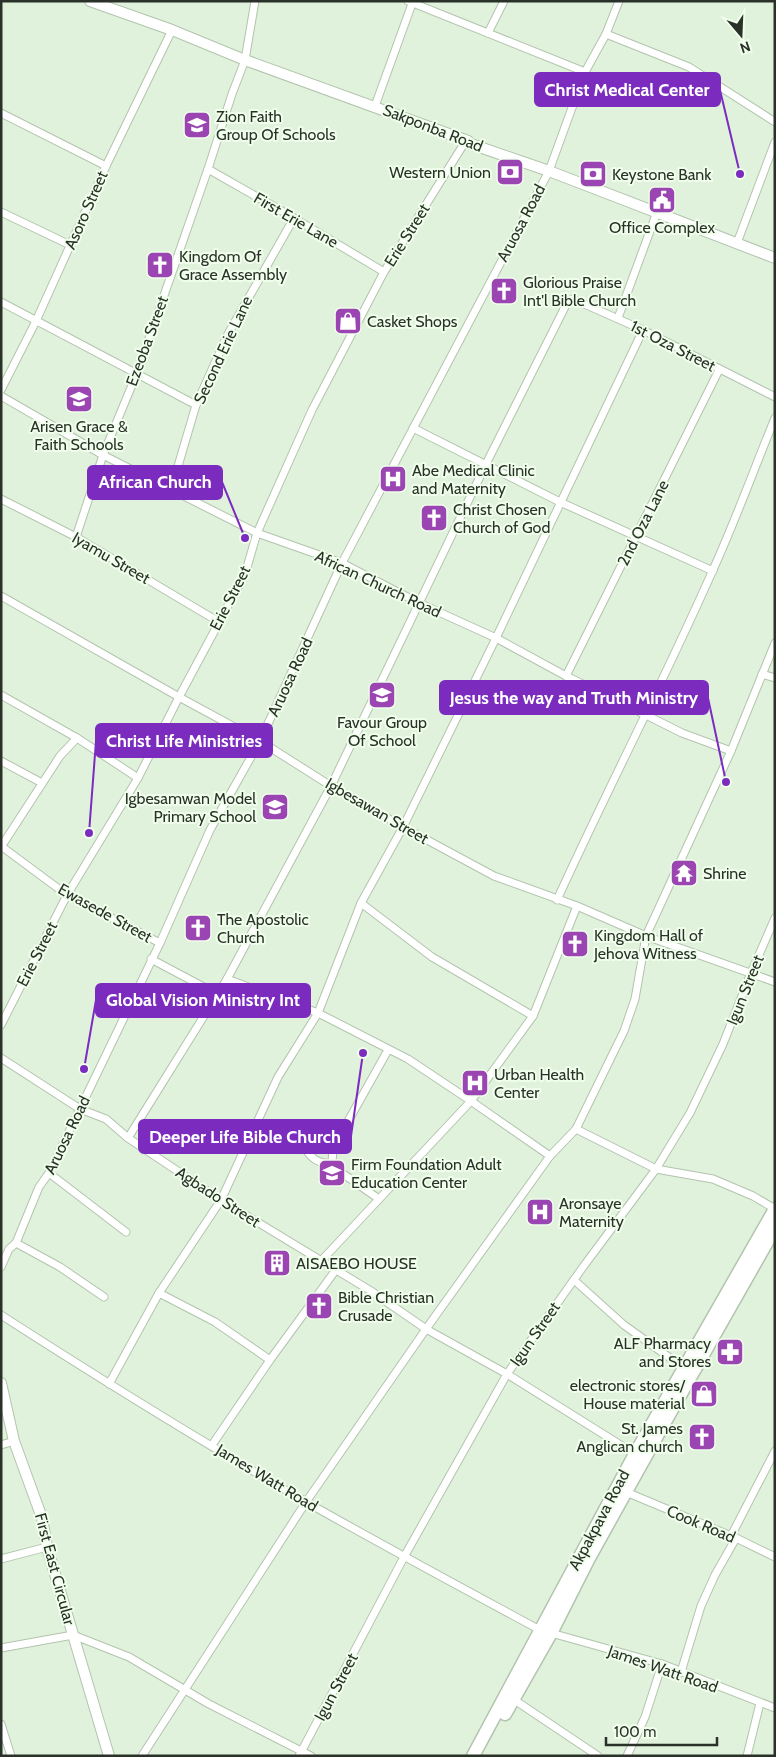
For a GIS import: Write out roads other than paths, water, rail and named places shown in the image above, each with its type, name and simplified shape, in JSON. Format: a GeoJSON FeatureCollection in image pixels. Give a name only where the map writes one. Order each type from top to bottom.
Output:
{"type":"FeatureCollection","features":[{"type":"Feature","properties":{"kind":"highway","name":"Akpakpava Road"},"geometry":{"type":"LineString","coordinates":[[482,1756],[513,1699],[635,1454],[775,1209]]}},
{"type":"Feature","properties":{"kind":"highway","name":"Akpakpava Road"},"geometry":{"type":"LineString","coordinates":[[473,1756],[589,1558],[775,1228]]}},
{"type":"Feature","properties":{"kind":"main road","name":"Sakponba Road"},"geometry":{"type":"LineString","coordinates":[[96,2],[245,60],[468,141],[465,142],[549,171],[775,258]]}},
{"type":"Feature","properties":{"kind":"main road","name":"First East Circular"},"geometry":{"type":"LineString","coordinates":[[1,1383],[14,1441],[42,1518],[47,1547],[109,1756]]}},
{"type":"Feature","properties":{"kind":"street","name":"Ezeoba Street"},"geometry":{"type":"LineString","coordinates":[[76,536],[103,455],[137,373],[245,60],[255,1]]}},
{"type":"Feature","properties":{"kind":"street"},"geometry":{"type":"LineString","coordinates":[[488,33],[504,1]]}},
{"type":"Feature","properties":{"kind":"street","name":"Aruosa Road"},"geometry":{"type":"LineString","coordinates":[[1,1267],[10,1249],[16,1243],[39,1187],[49,1174],[160,943],[210,830],[260,741],[342,563],[549,171],[585,72],[606,34],[619,1]]}},
{"type":"Feature","properties":{"kind":"street"},"geometry":{"type":"LineString","coordinates":[[375,106],[411,2],[585,72]]}},
{"type":"Feature","properties":{"kind":"street","name":"Asoro Street"},"geometry":{"type":"LineString","coordinates":[[1,390],[36,321],[106,166],[172,30]]}},
{"type":"Feature","properties":{"kind":"street"},"geometry":{"type":"LineString","coordinates":[[606,34],[689,68],[775,122]]}},
{"type":"Feature","properties":{"kind":"street"},"geometry":{"type":"LineString","coordinates":[[1,113],[106,166]]}},
{"type":"Feature","properties":{"kind":"street","name":"Erie Street"},"geometry":{"type":"LineString","coordinates":[[1,1025],[67,895],[138,778],[245,574],[257,534],[312,410],[384,272],[465,142]]}},
{"type":"Feature","properties":{"kind":"street"},"geometry":{"type":"LineString","coordinates":[[736,243],[775,142]]}},
{"type":"Feature","properties":{"kind":"street","name":"First Erie Lane"},"geometry":{"type":"LineString","coordinates":[[208,169],[384,272]]}},
{"type":"Feature","properties":{"kind":"street"},"geometry":{"type":"LineString","coordinates":[[1,212],[70,245]]}},
{"type":"Feature","properties":{"kind":"street"},"geometry":{"type":"LineString","coordinates":[[618,318],[657,212]]}},
{"type":"Feature","properties":{"kind":"street","name":"Second Erie Lane"},"geometry":{"type":"LineString","coordinates":[[171,490],[196,405],[228,334],[294,218]]}},
{"type":"Feature","properties":{"kind":"street","name":"1st Oza Street"},"geometry":{"type":"LineString","coordinates":[[486,464],[567,303],[573,299],[643,330],[775,397]]}},
{"type":"Feature","properties":{"kind":"street"},"geometry":{"type":"LineString","coordinates":[[1,302],[196,405]]}},
{"type":"Feature","properties":{"kind":"street"},"geometry":{"type":"LineString","coordinates":[[110,1384],[159,1293],[221,1200],[278,1077],[318,1013],[361,903],[403,827],[496,638],[643,330]]}},
{"type":"Feature","properties":{"kind":"street","name":"2nd Oza Lane"},"geometry":{"type":"LineString","coordinates":[[566,676],[720,370]]}},
{"type":"Feature","properties":{"kind":"street","name":"African Church Road"},"geometry":{"type":"LineString","coordinates":[[1,396],[103,455],[257,534],[342,563],[419,603],[496,638],[646,716],[682,733],[731,751]]}},
{"type":"Feature","properties":{"kind":"street"},"geometry":{"type":"LineString","coordinates":[[557,900],[598,810],[646,716],[713,571],[775,418]]}},
{"type":"Feature","properties":{"kind":"street"},"geometry":{"type":"LineString","coordinates":[[413,428],[560,502],[713,571]]}},
{"type":"Feature","properties":{"kind":"street"},"geometry":{"type":"LineString","coordinates":[[128,1138],[227,979],[331,786],[486,464]]}},
{"type":"Feature","properties":{"kind":"street","name":"Iyamu Street"},"geometry":{"type":"LineString","coordinates":[[1,499],[76,536],[219,622]]}},
{"type":"Feature","properties":{"kind":"street","name":"Igbesawan Street"},"geometry":{"type":"LineString","coordinates":[[1,596],[260,741],[331,786],[403,827],[494,876],[577,906],[646,936],[775,982]]}},
{"type":"Feature","properties":{"kind":"street"},"geometry":{"type":"LineString","coordinates":[[142,1756],[306,1502],[426,1329],[550,1156],[576,1129],[624,1031],[636,999],[646,936],[731,751],[775,644]]}},
{"type":"Feature","properties":{"kind":"street"},"geometry":{"type":"LineString","coordinates":[[762,674],[775,678]]}},
{"type":"Feature","properties":{"kind":"street"},"geometry":{"type":"LineString","coordinates":[[1,695],[77,738],[138,778]]}},
{"type":"Feature","properties":{"kind":"street"},"geometry":{"type":"LineString","coordinates":[[1,847],[60,756],[77,738]]}},
{"type":"Feature","properties":{"kind":"street"},"geometry":{"type":"LineString","coordinates":[[1,761],[42,783]]}},
{"type":"Feature","properties":{"kind":"street","name":"Ewasede Street"},"geometry":{"type":"LineString","coordinates":[[1,847],[67,895],[160,943]]}},
{"type":"Feature","properties":{"kind":"street"},"geometry":{"type":"LineString","coordinates":[[361,903],[432,957],[533,1016]]}},
{"type":"Feature","properties":{"kind":"street"},"geometry":{"type":"LineString","coordinates":[[321,1261],[471,1100],[533,1016],[577,906]]}},
{"type":"Feature","properties":{"kind":"street","name":"Igun Street"},"geometry":{"type":"LineString","coordinates":[[301,1753],[404,1557],[507,1374],[656,1169],[690,1114],[723,1044],[751,972],[775,918]]}},
{"type":"Feature","properties":{"kind":"street"},"geometry":{"type":"LineString","coordinates":[[151,959],[217,994]]}},
{"type":"Feature","properties":{"kind":"street"},"geometry":{"type":"LineString","coordinates":[[227,979],[318,1013],[408,1060],[471,1100],[550,1156]]}},
{"type":"Feature","properties":{"kind":"street"},"geometry":{"type":"LineString","coordinates":[[379,1199],[339,1171],[332,1163],[333,1148],[388,1050]]}},
{"type":"Feature","properties":{"kind":"street","name":"Agbado Street"},"geometry":{"type":"LineString","coordinates":[[1,1058],[80,1109],[106,1119],[128,1138],[221,1200],[371,1292],[426,1329],[507,1374],[635,1454]]}},
{"type":"Feature","properties":{"kind":"street"},"geometry":{"type":"LineString","coordinates":[[576,1129],[656,1169],[714,1179],[753,1196],[775,1209]]}},
{"type":"Feature","properties":{"kind":"street"},"geometry":{"type":"LineString","coordinates":[[300,1139],[309,1156],[325,1164],[332,1163]]}},
{"type":"Feature","properties":{"kind":"street"},"geometry":{"type":"LineString","coordinates":[[49,1174],[126,1232]]}},
{"type":"Feature","properties":{"kind":"street"},"geometry":{"type":"LineString","coordinates":[[16,1243],[60,1266],[104,1297]]}},
{"type":"Feature","properties":{"kind":"street"},"geometry":{"type":"LineString","coordinates":[[1,1250],[10,1249]]}},
{"type":"Feature","properties":{"kind":"street"},"geometry":{"type":"LineString","coordinates":[[212,1445],[270,1360],[335,1271]]}},
{"type":"Feature","properties":{"kind":"street"},"geometry":{"type":"LineString","coordinates":[[574,1280],[624,1324],[684,1368]]}},
{"type":"Feature","properties":{"kind":"street"},"geometry":{"type":"LineString","coordinates":[[159,1293],[215,1322],[270,1360]]}},
{"type":"Feature","properties":{"kind":"street","name":"James Watt Road"},"geometry":{"type":"LineString","coordinates":[[1,1315],[110,1384],[306,1502],[545,1632],[662,1664],[775,1708]]}},
{"type":"Feature","properties":{"kind":"street"},"geometry":{"type":"LineString","coordinates":[[1,1445],[14,1441]]}},
{"type":"Feature","properties":{"kind":"street"},"geometry":{"type":"LineString","coordinates":[[681,1672],[701,1606],[775,1451]]}},
{"type":"Feature","properties":{"kind":"street","name":"Cook Road"},"geometry":{"type":"LineString","coordinates":[[626,1492],[733,1537],[775,1557]]}},
{"type":"Feature","properties":{"kind":"street"},"geometry":{"type":"LineString","coordinates":[[1,1559],[47,1547]]}},
{"type":"Feature","properties":{"kind":"street"},"geometry":{"type":"LineString","coordinates":[[1,1648],[73,1635],[129,1657],[209,1704],[301,1753],[311,1756]]}},
{"type":"Feature","properties":{"kind":"street"},"geometry":{"type":"LineString","coordinates":[[627,1756],[644,1717],[662,1664]]}},
{"type":"Feature","properties":{"kind":"street"},"geometry":{"type":"LineString","coordinates":[[513,1699],[598,1756]]}},
{"type":"Feature","properties":{"kind":"street"},"geometry":{"type":"LineString","coordinates":[[747,1756],[760,1703]]}},
{"type":"Feature","properties":{"kind":"street"},"geometry":{"type":"LineString","coordinates":[[1,1724],[11,1756]]}},
{"type":"Feature","properties":{"kind":"place","name":"Zion Faith Group Of Schools"},"geometry":{"type":"Point","coordinates":[197,125]}},
{"type":"Feature","properties":{"kind":"place","name":"Western Union"},"geometry":{"type":"Point","coordinates":[510,172]}},
{"type":"Feature","properties":{"kind":"place","name":"Keystone Bank"},"geometry":{"type":"Point","coordinates":[593,174]}},
{"type":"Feature","properties":{"kind":"place","name":"Christ Medical Center"},"geometry":{"type":"Point","coordinates":[740,174]}},
{"type":"Feature","properties":{"kind":"place","name":"Office Complex"},"geometry":{"type":"Point","coordinates":[662,200]}},
{"type":"Feature","properties":{"kind":"place","name":"Kingdom Of Grace Assembly"},"geometry":{"type":"Point","coordinates":[160,265]}},
{"type":"Feature","properties":{"kind":"place","name":"Glorious Praise Int'l Bible Church"},"geometry":{"type":"Point","coordinates":[504,291]}},
{"type":"Feature","properties":{"kind":"place","name":"Casket Shops"},"geometry":{"type":"Point","coordinates":[348,321]}},
{"type":"Feature","properties":{"kind":"place","name":"Arisen Grace & Faith Schools"},"geometry":{"type":"Point","coordinates":[79,399]}},
{"type":"Feature","properties":{"kind":"place","name":"Abe Medical Clinic and Maternity"},"geometry":{"type":"Point","coordinates":[393,479]}},
{"type":"Feature","properties":{"kind":"place","name":"Christ Chosen Church of God"},"geometry":{"type":"Point","coordinates":[434,518]}},
{"type":"Feature","properties":{"kind":"place","name":"African Church"},"geometry":{"type":"Point","coordinates":[245,538]}},
{"type":"Feature","properties":{"kind":"place","name":"Favour Group Of School"},"geometry":{"type":"Point","coordinates":[382,695]}},
{"type":"Feature","properties":{"kind":"place","name":"Jesus the way and Truth Ministry"},"geometry":{"type":"Point","coordinates":[726,782]}},
{"type":"Feature","properties":{"kind":"place","name":"Igbesamwan Model Primary School"},"geometry":{"type":"Point","coordinates":[275,807]}},
{"type":"Feature","properties":{"kind":"place","name":"Christ Life Ministries"},"geometry":{"type":"Point","coordinates":[89,833]}},
{"type":"Feature","properties":{"kind":"place","name":"Shrine"},"geometry":{"type":"Point","coordinates":[684,873]}},
{"type":"Feature","properties":{"kind":"place","name":"The Apostolic Church"},"geometry":{"type":"Point","coordinates":[198,928]}},
{"type":"Feature","properties":{"kind":"place","name":"Kingdom Hall of Jehova Witness"},"geometry":{"type":"Point","coordinates":[575,944]}},
{"type":"Feature","properties":{"kind":"place","name":"Deeper Life Bible Church"},"geometry":{"type":"Point","coordinates":[363,1053]}},
{"type":"Feature","properties":{"kind":"place","name":"Global Vision Ministry Int"},"geometry":{"type":"Point","coordinates":[84,1069]}},
{"type":"Feature","properties":{"kind":"place","name":"Urban Health Center"},"geometry":{"type":"Point","coordinates":[475,1083]}},
{"type":"Feature","properties":{"kind":"place","name":"Firm Foundation Adult Education Center"},"geometry":{"type":"Point","coordinates":[332,1173]}},
{"type":"Feature","properties":{"kind":"place","name":"Aronsaye Maternity"},"geometry":{"type":"Point","coordinates":[540,1212]}},
{"type":"Feature","properties":{"kind":"place","name":"AISAEBO HOUSE"},"geometry":{"type":"Point","coordinates":[277,1263]}},
{"type":"Feature","properties":{"kind":"place","name":"Bible Christian Crusade"},"geometry":{"type":"Point","coordinates":[319,1306]}},
{"type":"Feature","properties":{"kind":"place","name":"ALF Pharmacy and Stores"},"geometry":{"type":"Point","coordinates":[730,1352]}},
{"type":"Feature","properties":{"kind":"place","name":"electronic stores/ House material"},"geometry":{"type":"Point","coordinates":[704,1394]}},
{"type":"Feature","properties":{"kind":"place","name":"St. James Anglican church"},"geometry":{"type":"Point","coordinates":[702,1437]}}]}
